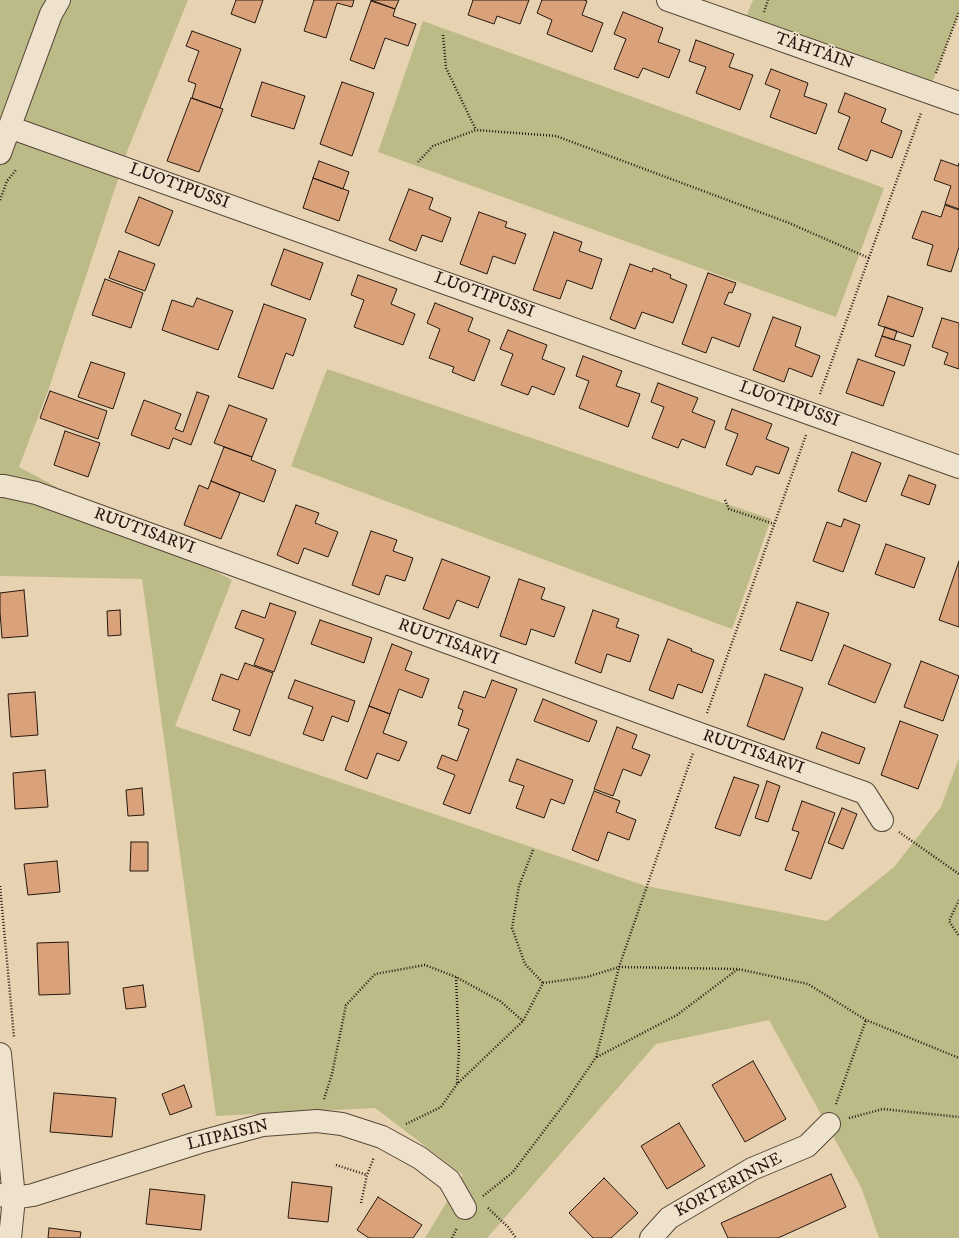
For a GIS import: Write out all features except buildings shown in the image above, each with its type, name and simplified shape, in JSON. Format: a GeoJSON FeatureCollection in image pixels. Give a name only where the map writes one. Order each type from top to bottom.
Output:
{"type":"FeatureCollection","features":[{"type":"Feature","properties":{"kind":"street"},"geometry":{"type":"LineString","coordinates":[[0,153],[51,14],[59,0]]}},
{"type":"Feature","properties":{"kind":"street","name":"TÄHTÄIN"},"geometry":{"type":"LineString","coordinates":[[668,0],[959,103]]}},
{"type":"Feature","properties":{"kind":"street","name":"LUOTIPUSSI"},"geometry":{"type":"LineString","coordinates":[[9,127],[959,467]]}},
{"type":"Feature","properties":{"kind":"street","name":"RUUTISARVI"},"geometry":{"type":"LineString","coordinates":[[0,486],[36,493],[865,793],[882,820]]}},
{"type":"Feature","properties":{"kind":"street"},"geometry":{"type":"LineString","coordinates":[[0,1054],[10,1238]]}},
{"type":"Feature","properties":{"kind":"street","name":"LIIPAISIN"},"geometry":{"type":"LineString","coordinates":[[7,1196],[33,1195],[200,1142],[263,1125],[317,1121],[342,1124],[382,1137],[420,1158],[449,1180],[472,1204]]}},
{"type":"Feature","properties":{"kind":"street","name":"KORTERINNE"},"geometry":{"type":"LineString","coordinates":[[651,1238],[669,1218],[752,1169],[807,1146],[829,1124]]}},
{"type":"Feature","properties":{"kind":"path"},"geometry":{"type":"LineString","coordinates":[[929,92],[959,12]]}},
{"type":"Feature","properties":{"kind":"path"},"geometry":{"type":"LineString","coordinates":[[443,35],[446,68],[476,130]]}},
{"type":"Feature","properties":{"kind":"path"},"geometry":{"type":"LineString","coordinates":[[418,162],[433,146],[476,130],[556,136],[789,223],[869,258]]}},
{"type":"Feature","properties":{"kind":"path"},"geometry":{"type":"LineString","coordinates":[[725,500],[729,509],[774,524]]}},
{"type":"Feature","properties":{"kind":"path"},"geometry":{"type":"LineString","coordinates":[[516,1238],[508,1227],[472,1204],[512,1173],[565,1103],[596,1057],[618,967],[700,734]]}},
{"type":"Feature","properties":{"kind":"path"},"geometry":{"type":"LineString","coordinates":[[882,820],[959,874]]}},
{"type":"Feature","properties":{"kind":"path"},"geometry":{"type":"LineString","coordinates":[[533,850],[519,886],[512,928],[525,964],[543,983]]}},
{"type":"Feature","properties":{"kind":"path"},"geometry":{"type":"LineString","coordinates":[[959,900],[949,921],[959,936]]}},
{"type":"Feature","properties":{"kind":"path"},"geometry":{"type":"LineString","coordinates":[[317,1121],[332,1074],[346,1004],[375,974],[425,965],[456,977],[500,1001],[523,1021]]}},
{"type":"Feature","properties":{"kind":"path"},"geometry":{"type":"LineString","coordinates":[[543,983],[587,976],[618,967],[738,969],[808,984],[866,1020],[959,1058]]}},
{"type":"Feature","properties":{"kind":"path"},"geometry":{"type":"LineString","coordinates":[[596,1057],[677,1015],[738,969]]}},
{"type":"Feature","properties":{"kind":"path"},"geometry":{"type":"LineString","coordinates":[[456,977],[459,1050],[457,1084]]}},
{"type":"Feature","properties":{"kind":"path"},"geometry":{"type":"LineString","coordinates":[[361,1203],[367,1175],[382,1137],[441,1106],[457,1084],[523,1021],[543,983]]}},
{"type":"Feature","properties":{"kind":"path"},"geometry":{"type":"LineString","coordinates":[[829,1124],[866,1020]]}},
{"type":"Feature","properties":{"kind":"path"},"geometry":{"type":"LineString","coordinates":[[829,1124],[883,1109],[959,1117]]}},
{"type":"Feature","properties":{"kind":"path"},"geometry":{"type":"LineString","coordinates":[[336,1165],[367,1175]]}},
{"type":"Feature","properties":{"kind":"shaded area"},"geometry":{"type":"Polygon","coordinates":[[[0,0],[188,0],[128,149],[49,388],[19,467],[232,580],[175,726],[646,886],[827,921],[894,867],[941,807],[959,758],[959,1238],[879,1238],[861,1187],[769,1020],[656,1044],[487,1238],[425,1238],[463,1175],[375,1108],[216,1116],[142,579],[0,576],[0,0]]]}},
{"type":"Feature","properties":{"kind":"shaded area"},"geometry":{"type":"Polygon","coordinates":[[[753,0],[959,0],[959,12],[931,86],[742,26],[753,0]]]}},
{"type":"Feature","properties":{"kind":"shaded area"},"geometry":{"type":"Polygon","coordinates":[[[423,21],[884,188],[836,317],[378,152],[423,21]]]}},
{"type":"Feature","properties":{"kind":"shaded area"},"geometry":{"type":"Polygon","coordinates":[[[327,369],[771,519],[732,629],[291,466],[327,369]]]}}]}
